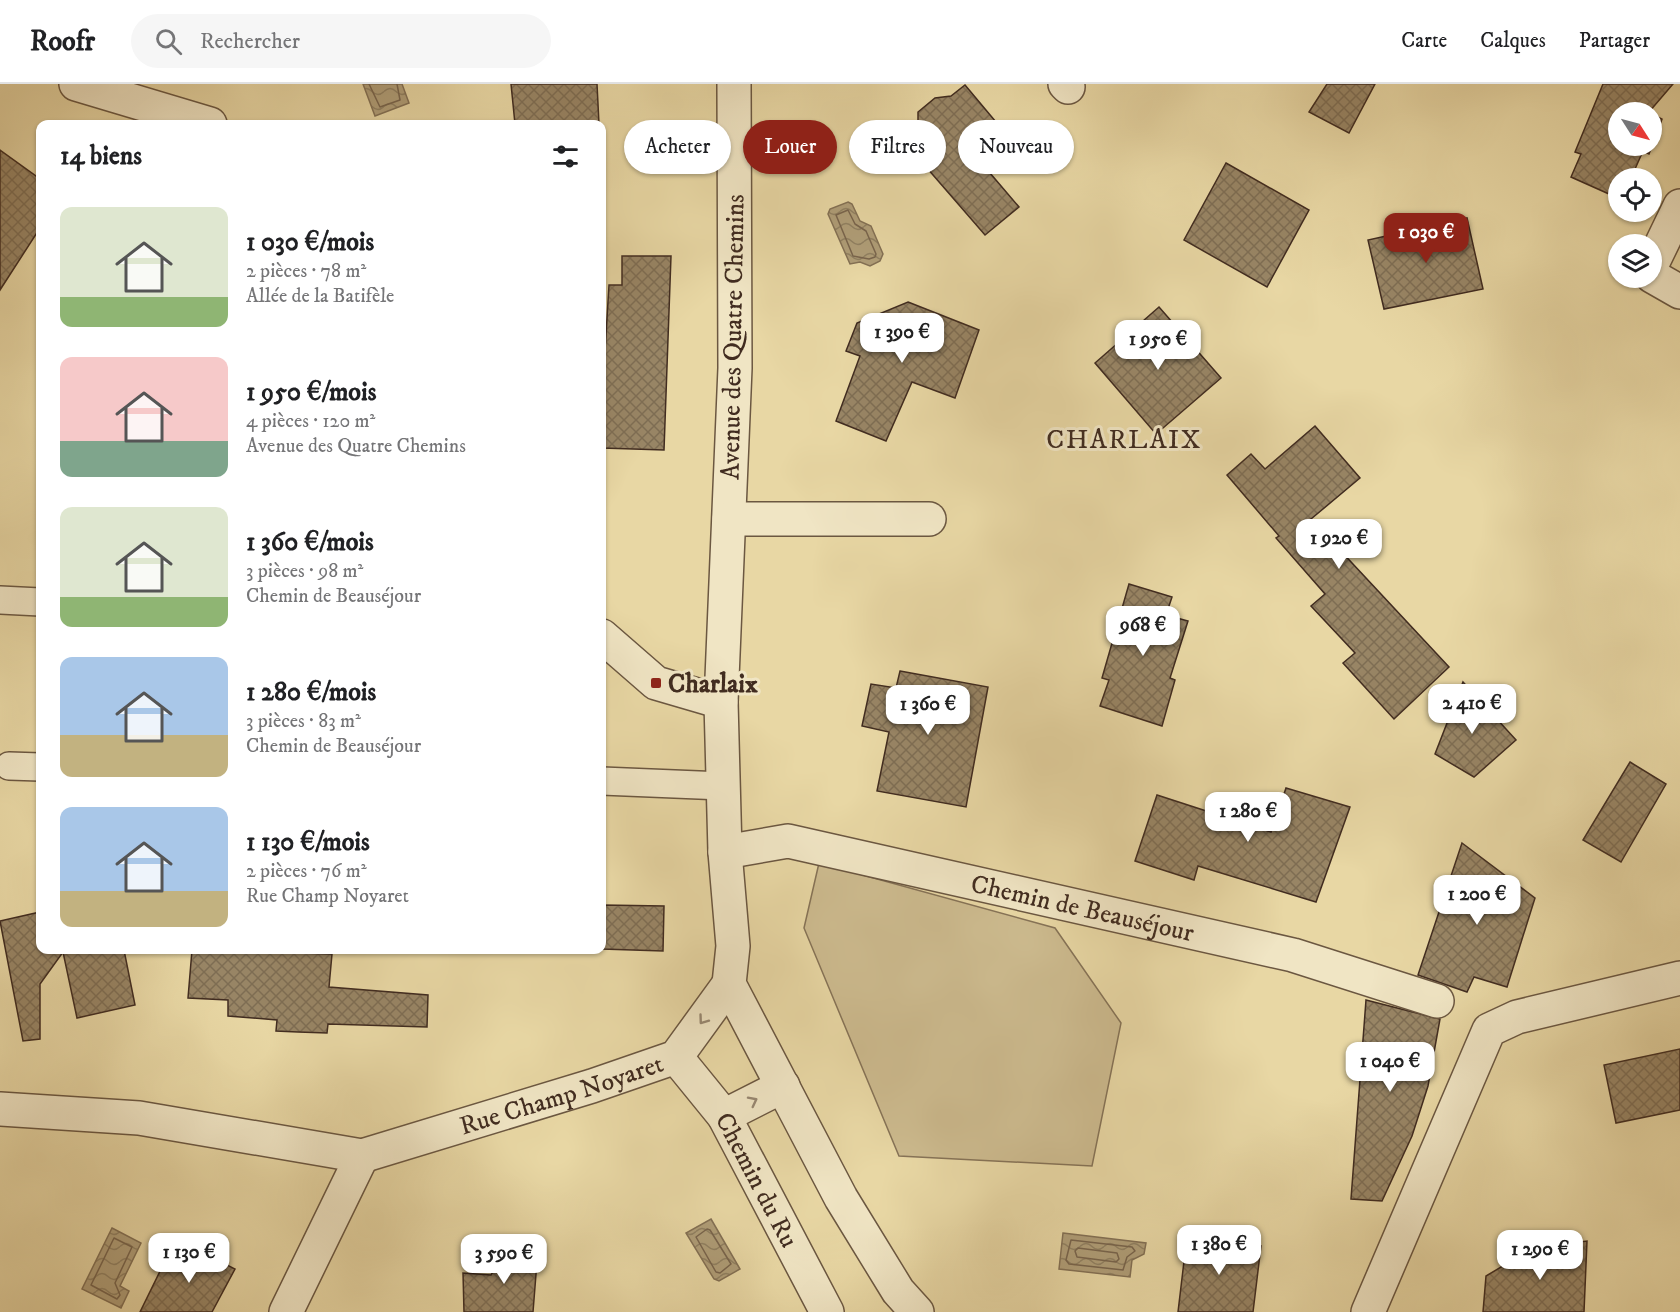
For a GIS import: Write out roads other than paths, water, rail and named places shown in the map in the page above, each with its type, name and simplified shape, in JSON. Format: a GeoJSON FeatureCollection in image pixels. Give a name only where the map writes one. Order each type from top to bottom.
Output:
{"type":"FeatureCollection","features":[{"type":"Feature","properties":{"kind":"street"},"geometry":{"type":"LineString","coordinates":[[76,84],[197,120]]}},
{"type":"Feature","properties":{"kind":"street","name":"Avenue des Quatre Chemins"},"geometry":{"type":"LineString","coordinates":[[729,984],[733,946],[725,852],[721,702],[735,368],[734,84]]}},
{"type":"Feature","properties":{"kind":"street"},"geometry":{"type":"LineString","coordinates":[[1662,243],[1680,206]]}},
{"type":"Feature","properties":{"kind":"street"},"geometry":{"type":"LineString","coordinates":[[1662,282],[1680,292]]}},
{"type":"Feature","properties":{"kind":"street"},"geometry":{"type":"LineString","coordinates":[[729,519],[928,519]]}},
{"type":"Feature","properties":{"kind":"street"},"geometry":{"type":"LineString","coordinates":[[606,639],[657,683],[721,702]]}},
{"type":"Feature","properties":{"kind":"street","name":"Chemin de Beauséjour"},"geometry":{"type":"LineString","coordinates":[[725,852],[788,841],[1293,955],[1437,1001]]}},
{"type":"Feature","properties":{"kind":"street"},"geometry":{"type":"LineString","coordinates":[[1368,1312],[1489,1030],[1517,1017],[1680,978]]}},
{"type":"Feature","properties":{"kind":"street"},"geometry":{"type":"LineString","coordinates":[[729,984],[841,1198],[898,1291],[917,1312]]}},
{"type":"Feature","properties":{"kind":"street","name":"Rue Champ Noyaret"},"geometry":{"type":"LineString","coordinates":[[0,1109],[139,1118],[362,1156],[592,1086],[676,1057],[729,984]]}},
{"type":"Feature","properties":{"kind":"street","name":"Chemin du Ru"},"geometry":{"type":"LineString","coordinates":[[676,1057],[724,1116],[827,1312]]}},
{"type":"Feature","properties":{"kind":"street"},"geometry":{"type":"LineString","coordinates":[[724,1116],[783,1086]]}},
{"type":"Feature","properties":{"kind":"street"},"geometry":{"type":"LineString","coordinates":[[286,1312],[362,1156]]}},
{"type":"Feature","properties":{"kind":"lane"},"geometry":{"type":"LineString","coordinates":[[0,600],[36,602]]}},
{"type":"Feature","properties":{"kind":"lane"},"geometry":{"type":"LineString","coordinates":[[9,766],[36,767]]}},
{"type":"Feature","properties":{"kind":"lane"},"geometry":{"type":"LineString","coordinates":[[606,781],[723,786]]}},
{"type":"Feature","properties":{"kind":"water"},"geometry":{"type":"Polygon","coordinates":[[[363,84],[402,84],[409,103],[375,116],[363,84]]]}},
{"type":"Feature","properties":{"kind":"water"},"geometry":{"type":"Polygon","coordinates":[[[848,202],[852,204],[860,221],[871,226],[883,254],[880,261],[870,266],[860,262],[850,264],[828,214],[830,209],[848,202]]]}},
{"type":"Feature","properties":{"kind":"water"},"geometry":{"type":"Polygon","coordinates":[[[711,1219],[740,1269],[719,1281],[714,1279],[686,1233],[711,1219]]]}},
{"type":"Feature","properties":{"kind":"water"},"geometry":{"type":"Polygon","coordinates":[[[112,1228],[141,1243],[120,1286],[129,1291],[121,1308],[82,1289],[112,1228]]]}},
{"type":"Feature","properties":{"kind":"water"},"geometry":{"type":"Polygon","coordinates":[[[1063,1233],[1146,1243],[1144,1254],[1132,1260],[1130,1277],[1059,1269],[1063,1233]]]}},
{"type":"Feature","properties":{"kind":"place","name":"Charlaix"},"geometry":{"type":"Point","coordinates":[656,683]}},
{"type":"Feature","properties":{"kind":"district","name":"CHARLAIX"},"geometry":{"type":"Point","coordinates":[1124,439]}}]}
